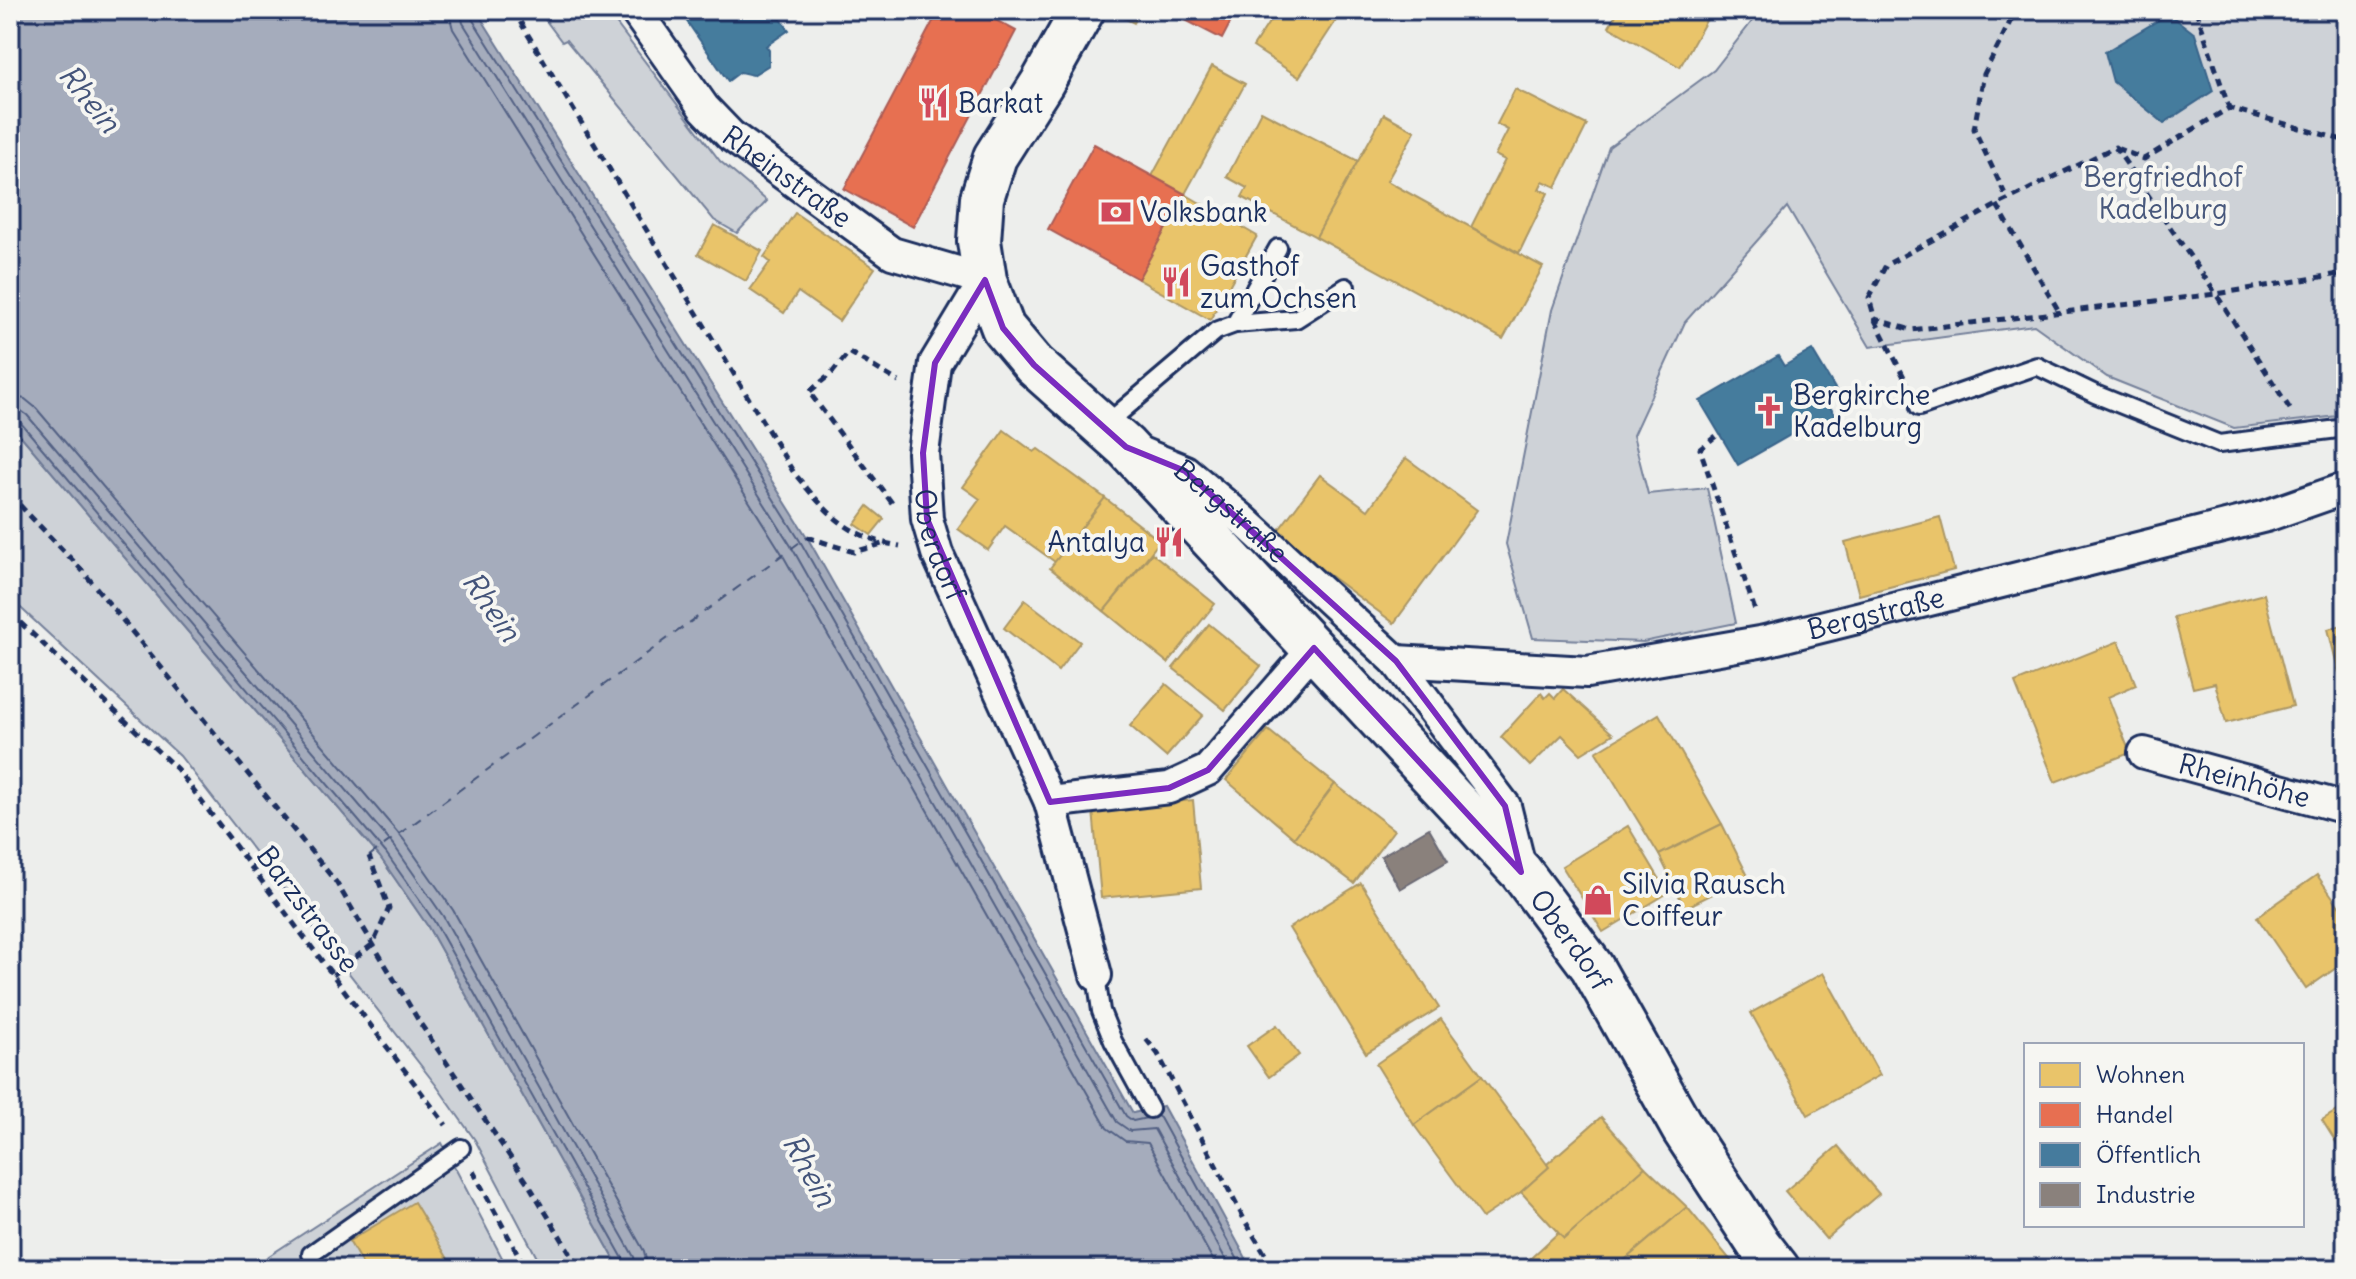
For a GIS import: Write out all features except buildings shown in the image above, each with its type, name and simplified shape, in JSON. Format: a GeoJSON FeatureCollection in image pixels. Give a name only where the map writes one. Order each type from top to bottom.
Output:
{"type":"FeatureCollection","features":[{"type":"Feature","properties":{"kind":"main road","name":"Oberdorf"},"geometry":{"type":"LineString","coordinates":[[1083,10],[995,157],[982,198],[979,241],[985,280],[1003,328],[1034,365],[1114,437],[1521,872],[1592,967],[1683,1129],[1778,1269]]}},
{"type":"Feature","properties":{"kind":"street","name":"Rheinstraße"},"geometry":{"type":"LineString","coordinates":[[635,10],[704,108],[730,135],[892,253],[985,280]]}},
{"type":"Feature","properties":{"kind":"street","name":"Oberdorf"},"geometry":{"type":"LineString","coordinates":[[985,280],[935,363],[923,453],[927,519],[937,553],[1050,802],[1096,975]]}},
{"type":"Feature","properties":{"kind":"street","name":"Bergstraße"},"geometry":{"type":"LineString","coordinates":[[1114,437],[1185,471],[1242,519],[1396,661],[1505,806],[1521,872]]}},
{"type":"Feature","properties":{"kind":"street","name":"Bergstraße"},"geometry":{"type":"LineString","coordinates":[[1396,661],[1587,672],[1765,641],[2266,516],[2346,488]]}},
{"type":"Feature","properties":{"kind":"street"},"geometry":{"type":"LineString","coordinates":[[1050,802],[1169,788],[1208,770],[1314,648]]}},
{"type":"Feature","properties":{"kind":"street","name":"Rheinhöhe"},"geometry":{"type":"LineString","coordinates":[[2144,753],[2346,808]]}},
{"type":"Feature","properties":{"kind":"lane"},"geometry":{"type":"LineString","coordinates":[[1235,324],[1278,248]]}},
{"type":"Feature","properties":{"kind":"lane"},"geometry":{"type":"LineString","coordinates":[[1114,437],[1186,354],[1216,331],[1235,324],[1296,319],[1346,287]]}},
{"type":"Feature","properties":{"kind":"lane"},"geometry":{"type":"LineString","coordinates":[[1919,407],[2037,366],[2095,394],[2219,444],[2346,428]]}},
{"type":"Feature","properties":{"kind":"lane"},"geometry":{"type":"LineString","coordinates":[[1096,975],[1101,1011],[1113,1041],[1150,1109]]}},
{"type":"Feature","properties":{"kind":"lane"},"geometry":{"type":"LineString","coordinates":[[311,1254],[461,1148]]}},
{"type":"Feature","properties":{"kind":"path"},"geometry":{"type":"LineString","coordinates":[[513,10],[794,473],[830,515],[859,536],[937,553]]}},
{"type":"Feature","properties":{"kind":"path"},"geometry":{"type":"LineString","coordinates":[[2005,194],[1974,129],[1984,74],[2016,10]]}},
{"type":"Feature","properties":{"kind":"path"},"geometry":{"type":"LineString","coordinates":[[2196,10],[2229,108]]}},
{"type":"Feature","properties":{"kind":"path"},"geometry":{"type":"LineString","coordinates":[[2324,10],[2346,20]]}},
{"type":"Feature","properties":{"kind":"path"},"geometry":{"type":"LineString","coordinates":[[1919,407],[1875,319],[1869,298],[1886,265],[1997,205],[2115,147],[2144,159],[2229,108],[2346,141]]}},
{"type":"Feature","properties":{"kind":"path"},"geometry":{"type":"LineString","coordinates":[[2115,147],[2306,433]]}},
{"type":"Feature","properties":{"kind":"path"},"geometry":{"type":"LineString","coordinates":[[1997,205],[2060,313]]}},
{"type":"Feature","properties":{"kind":"path"},"geometry":{"type":"LineString","coordinates":[[1875,319],[1911,330],[2216,294],[2346,273]]}},
{"type":"Feature","properties":{"kind":"path"},"geometry":{"type":"LineString","coordinates":[[899,498],[899,514],[809,392],[832,373],[849,352],[902,385]]}},
{"type":"Feature","properties":{"kind":"path"},"geometry":{"type":"LineString","coordinates":[[1716,436],[1700,449],[1765,641]]}},
{"type":"Feature","properties":{"kind":"path"},"geometry":{"type":"LineString","coordinates":[[10,495],[81,569],[326,870],[420,1023],[529,1185],[580,1269]]}},
{"type":"Feature","properties":{"kind":"path"},"geometry":{"type":"LineString","coordinates":[[807,537],[854,552],[883,543]]}},
{"type":"Feature","properties":{"kind":"path","name":"Barzstrasse"},"geometry":{"type":"LineString","coordinates":[[10,613],[177,769],[451,1131],[526,1269]]}},
{"type":"Feature","properties":{"kind":"path"},"geometry":{"type":"LineString","coordinates":[[333,975],[373,944],[389,908],[369,856]]}},
{"type":"Feature","properties":{"kind":"path"},"geometry":{"type":"LineString","coordinates":[[1140,1032],[1158,1054],[1245,1221],[1274,1269]]}},
{"type":"Feature","properties":{"kind":"highlighted area"},"geometry":{"type":"Polygon","coordinates":[[[985,280],[1003,328],[1034,365],[1126,447],[1185,471],[1396,661],[1505,806],[1521,872],[1314,648],[1208,770],[1169,788],[1050,802],[927,519],[923,453],[935,363],[985,280]]]}},
{"type":"Feature","properties":{"kind":"green space"},"geometry":{"type":"Polygon","coordinates":[[[538,10],[606,10],[720,161],[767,201],[737,233],[714,220],[538,10]]]}},
{"type":"Feature","properties":{"kind":"green space","name":"Bergfriedhof Kadelburg"},"geometry":{"type":"Polygon","coordinates":[[[1761,10],[2346,10],[2346,415],[2234,428],[2107,377],[2034,325],[1870,347],[1787,207],[1685,322],[1633,435],[1648,494],[1707,488],[1736,623],[1643,642],[1533,638],[1506,544],[1552,310],[1609,147],[1714,70],[1761,10]]]}},
{"type":"Feature","properties":{"kind":"green space"},"geometry":{"type":"Polygon","coordinates":[[[10,423],[380,857],[427,925],[620,1269],[543,1269],[475,1140],[436,1085],[180,756],[10,598],[10,423]]]}},
{"type":"Feature","properties":{"kind":"green space"},"geometry":{"type":"Polygon","coordinates":[[[442,1143],[508,1269],[249,1269],[442,1143]]]}},
{"type":"Feature","properties":{"kind":"water","name":"Rhein"},"geometry":{"type":"Polygon","coordinates":[[[10,10],[476,10],[807,537],[1133,1113],[1163,1106],[1252,1269],[620,1269],[427,925],[380,857],[10,423],[10,10]]]}},
{"type":"Feature","properties":{"kind":"ferry route"},"geometry":{"type":"LineString","coordinates":[[369,856],[807,537]]}},
{"type":"Feature","properties":{"kind":"place","name":"Barkat"},"geometry":{"type":"Point","coordinates":[934,103]}},
{"type":"Feature","properties":{"kind":"place","name":"Volksbank"},"geometry":{"type":"Point","coordinates":[1116,212]}},
{"type":"Feature","properties":{"kind":"place","name":"Gasthof zum Ochsen"},"geometry":{"type":"Point","coordinates":[1176,282]}},
{"type":"Feature","properties":{"kind":"place","name":"Bergkirche Kadelburg"},"geometry":{"type":"Point","coordinates":[1769,411]}},
{"type":"Feature","properties":{"kind":"place","name":"Antalya"},"geometry":{"type":"Point","coordinates":[1169,542]}},
{"type":"Feature","properties":{"kind":"place","name":"Silvia Rausch Coiffeur"},"geometry":{"type":"Point","coordinates":[1598,900]}}]}
